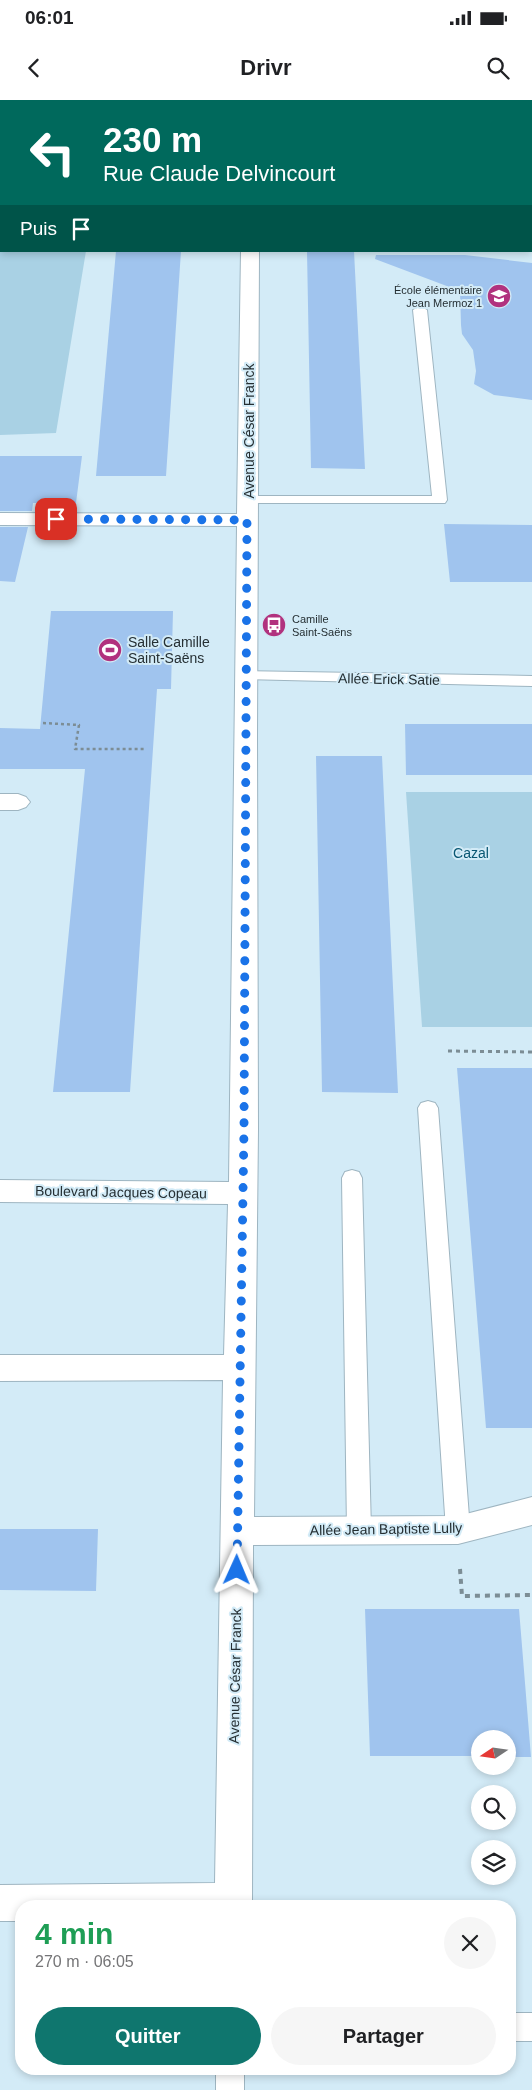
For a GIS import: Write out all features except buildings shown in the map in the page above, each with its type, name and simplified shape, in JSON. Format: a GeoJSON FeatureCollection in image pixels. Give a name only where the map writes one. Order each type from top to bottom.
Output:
{"type":"FeatureCollection","features":[{"type":"Feature","properties":{"kind":"street","name":"Avenue César Franck"},"geometry":{"type":"LineString","coordinates":[[233,1900],[239,1367],[244,1129],[250,252]]}},
{"type":"Feature","properties":{"kind":"street"},"geometry":{"type":"LineString","coordinates":[[0,519],[248,510]]}},
{"type":"Feature","properties":{"kind":"street","name":"Boulevard Jacques Copeau"},"geometry":{"type":"LineString","coordinates":[[0,1191],[242,1193]]}},
{"type":"Feature","properties":{"kind":"street"},"geometry":{"type":"LineString","coordinates":[[0,1368],[239,1367]]}},
{"type":"Feature","properties":{"kind":"street","name":"Allée Jean Baptiste Lully"},"geometry":{"type":"LineString","coordinates":[[237,1531],[458,1530],[532,1511]]}},
{"type":"Feature","properties":{"kind":"street"},"geometry":{"type":"LineString","coordinates":[[0,1903],[15,1903]]}},
{"type":"Feature","properties":{"kind":"lane"},"geometry":{"type":"LineString","coordinates":[[248,510],[440,500],[420,310]]}},
{"type":"Feature","properties":{"kind":"lane","name":"Allée Erick Satie"},"geometry":{"type":"LineString","coordinates":[[246,676],[532,681]]}},
{"type":"Feature","properties":{"kind":"lane"},"geometry":{"type":"LineString","coordinates":[[428,1108],[458,1530]]}},
{"type":"Feature","properties":{"kind":"lane"},"geometry":{"type":"LineString","coordinates":[[352,1178],[359,1530]]}},
{"type":"Feature","properties":{"kind":"lane"},"geometry":{"type":"LineString","coordinates":[[516,2027],[532,2027]]}},
{"type":"Feature","properties":{"kind":"lane"},"geometry":{"type":"LineString","coordinates":[[230,2075],[230,2090]]}},
{"type":"Feature","properties":{"kind":"path"},"geometry":{"type":"LineString","coordinates":[[43,723],[79,724],[75,749],[144,750]]}},
{"type":"Feature","properties":{"kind":"path"},"geometry":{"type":"LineString","coordinates":[[448,1051],[532,1052]]}},
{"type":"Feature","properties":{"kind":"path"},"geometry":{"type":"LineString","coordinates":[[458,1530],[462,1596],[532,1595]]}},
{"type":"Feature","properties":{"kind":"green space"},"geometry":{"type":"Polygon","coordinates":[[[0,252],[86,252],[56,433],[0,435],[0,252]]]}},
{"type":"Feature","properties":{"kind":"green space","name":"Cazal"},"geometry":{"type":"Polygon","coordinates":[[[406,792],[532,792],[532,1027],[422,1027],[406,792]]]}},
{"type":"Feature","properties":{"kind":"place","name":"École élémentaire Jean Mermoz 1"},"geometry":{"type":"Point","coordinates":[499,296]}},
{"type":"Feature","properties":{"kind":"place","name":"Camille Saint-Saëns"},"geometry":{"type":"Point","coordinates":[274,625]}},
{"type":"Feature","properties":{"kind":"place","name":"Salle Camille Saint-Saëns"},"geometry":{"type":"Point","coordinates":[110,650]}},
{"type":"Feature","properties":{"kind":"route"},"geometry":{"type":"LineString","coordinates":[[56,519],[247,520],[244,1129],[237,1570]]}}]}
